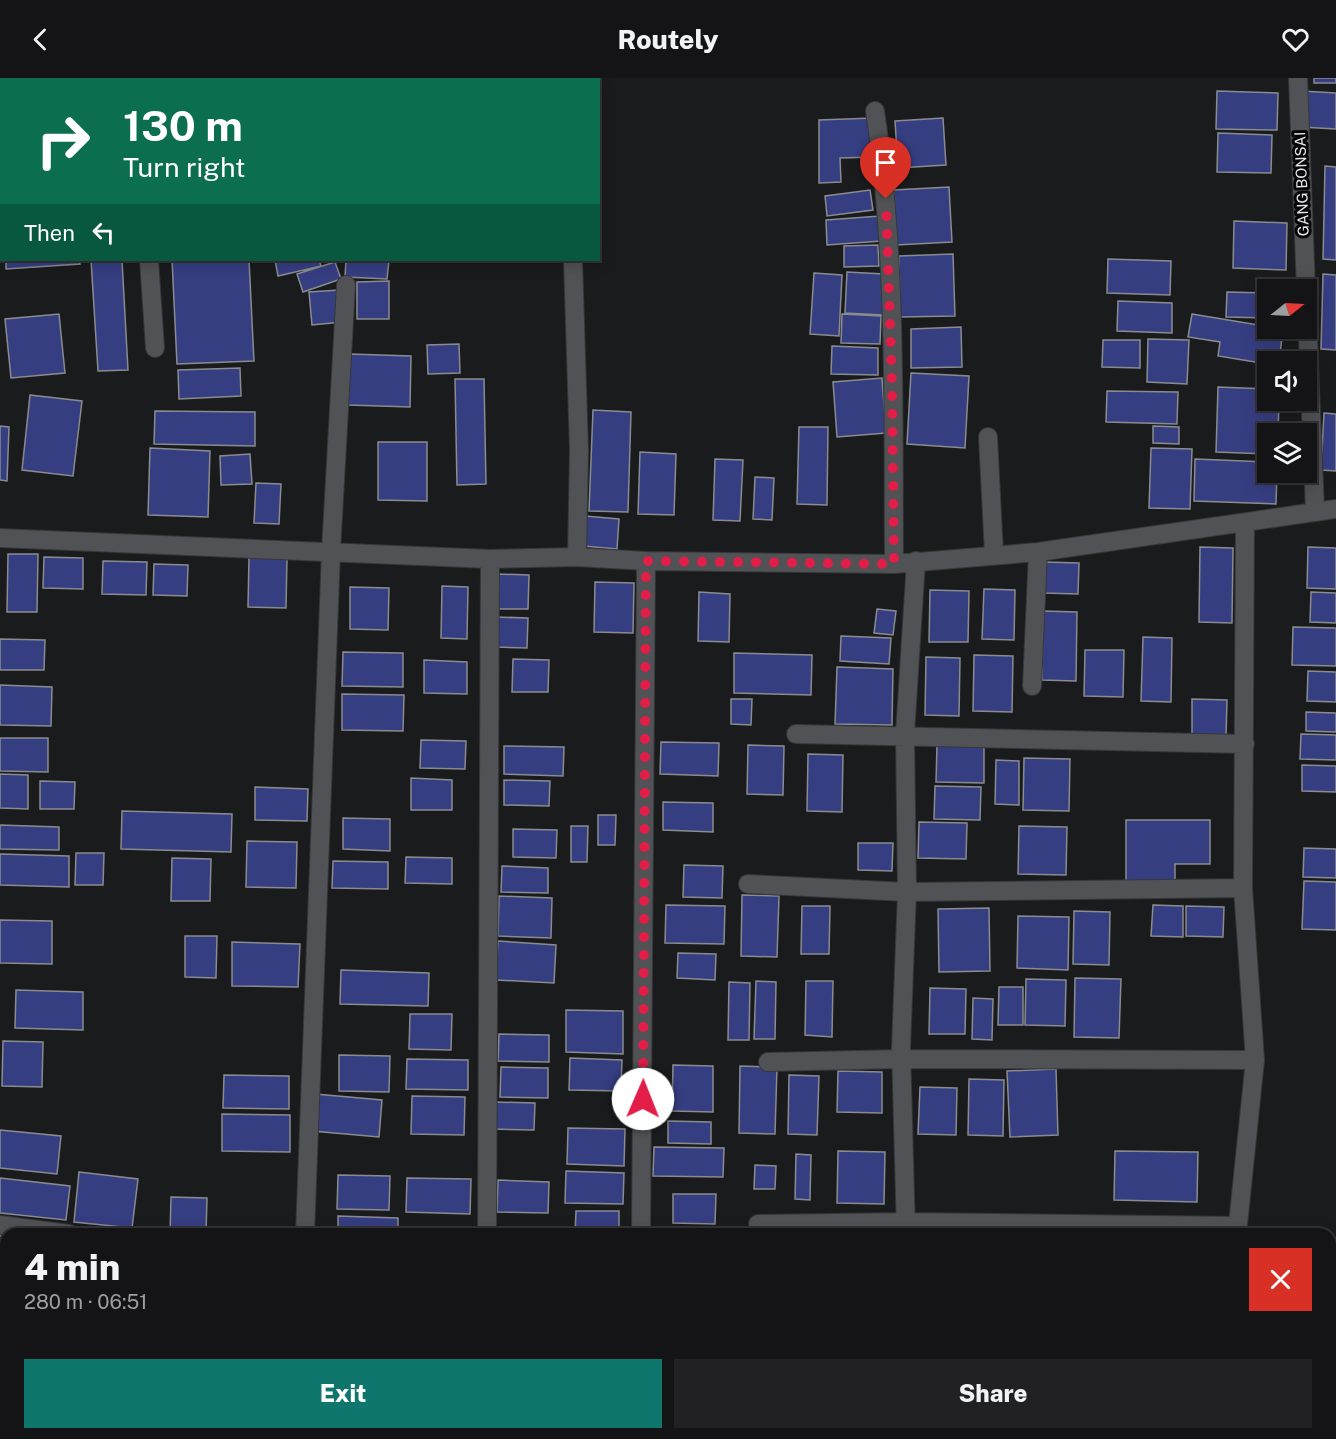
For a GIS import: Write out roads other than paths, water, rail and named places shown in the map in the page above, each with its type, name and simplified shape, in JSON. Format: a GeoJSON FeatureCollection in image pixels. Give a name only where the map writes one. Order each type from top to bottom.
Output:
{"type":"FeatureCollection","features":[{"type":"Feature","properties":{"kind":"street","name":"GANG BONSAI"},"geometry":{"type":"LineString","coordinates":[[1298,78],[1306,279]]}},
{"type":"Feature","properties":{"kind":"street"},"geometry":{"type":"LineString","coordinates":[[875,111],[885,176],[892,384],[894,564]]}},
{"type":"Feature","properties":{"kind":"street"},"geometry":{"type":"LineString","coordinates":[[149,261],[155,348]]}},
{"type":"Feature","properties":{"kind":"street"},"geometry":{"type":"LineString","coordinates":[[573,261],[579,452],[577,557]]}},
{"type":"Feature","properties":{"kind":"street"},"geometry":{"type":"LineString","coordinates":[[305,1228],[331,551],[346,285]]}},
{"type":"Feature","properties":{"kind":"street","name":"GANG BONSAI"},"geometry":{"type":"LineString","coordinates":[[1308,339],[1315,510]]}},
{"type":"Feature","properties":{"kind":"street"},"geometry":{"type":"LineString","coordinates":[[988,437],[994,554]]}},
{"type":"Feature","properties":{"kind":"street"},"geometry":{"type":"LineString","coordinates":[[0,538],[490,559],[577,557],[646,561],[894,564],[1038,552],[1245,523],[1315,510],[1336,509]]}},
{"type":"Feature","properties":{"kind":"street"},"geometry":{"type":"LineString","coordinates":[[1237,1228],[1255,1060],[1243,888],[1245,523]]}},
{"type":"Feature","properties":{"kind":"street"},"geometry":{"type":"LineString","coordinates":[[1032,686],[1038,552]]}},
{"type":"Feature","properties":{"kind":"street"},"geometry":{"type":"LineString","coordinates":[[487,1228],[490,559]]}},
{"type":"Feature","properties":{"kind":"street"},"geometry":{"type":"LineString","coordinates":[[641,1228],[646,561]]}},
{"type":"Feature","properties":{"kind":"street"},"geometry":{"type":"LineString","coordinates":[[758,1224],[906,1228],[902,1059],[907,891],[905,735],[916,561]]}},
{"type":"Feature","properties":{"kind":"street"},"geometry":{"type":"LineString","coordinates":[[796,734],[1245,744]]}},
{"type":"Feature","properties":{"kind":"street"},"geometry":{"type":"LineString","coordinates":[[748,884],[907,891],[1243,888]]}},
{"type":"Feature","properties":{"kind":"street"},"geometry":{"type":"LineString","coordinates":[[768,1062],[902,1059],[1255,1060]]}},
{"type":"Feature","properties":{"kind":"street"},"geometry":{"type":"LineString","coordinates":[[0,1225],[23,1228]]}}]}
